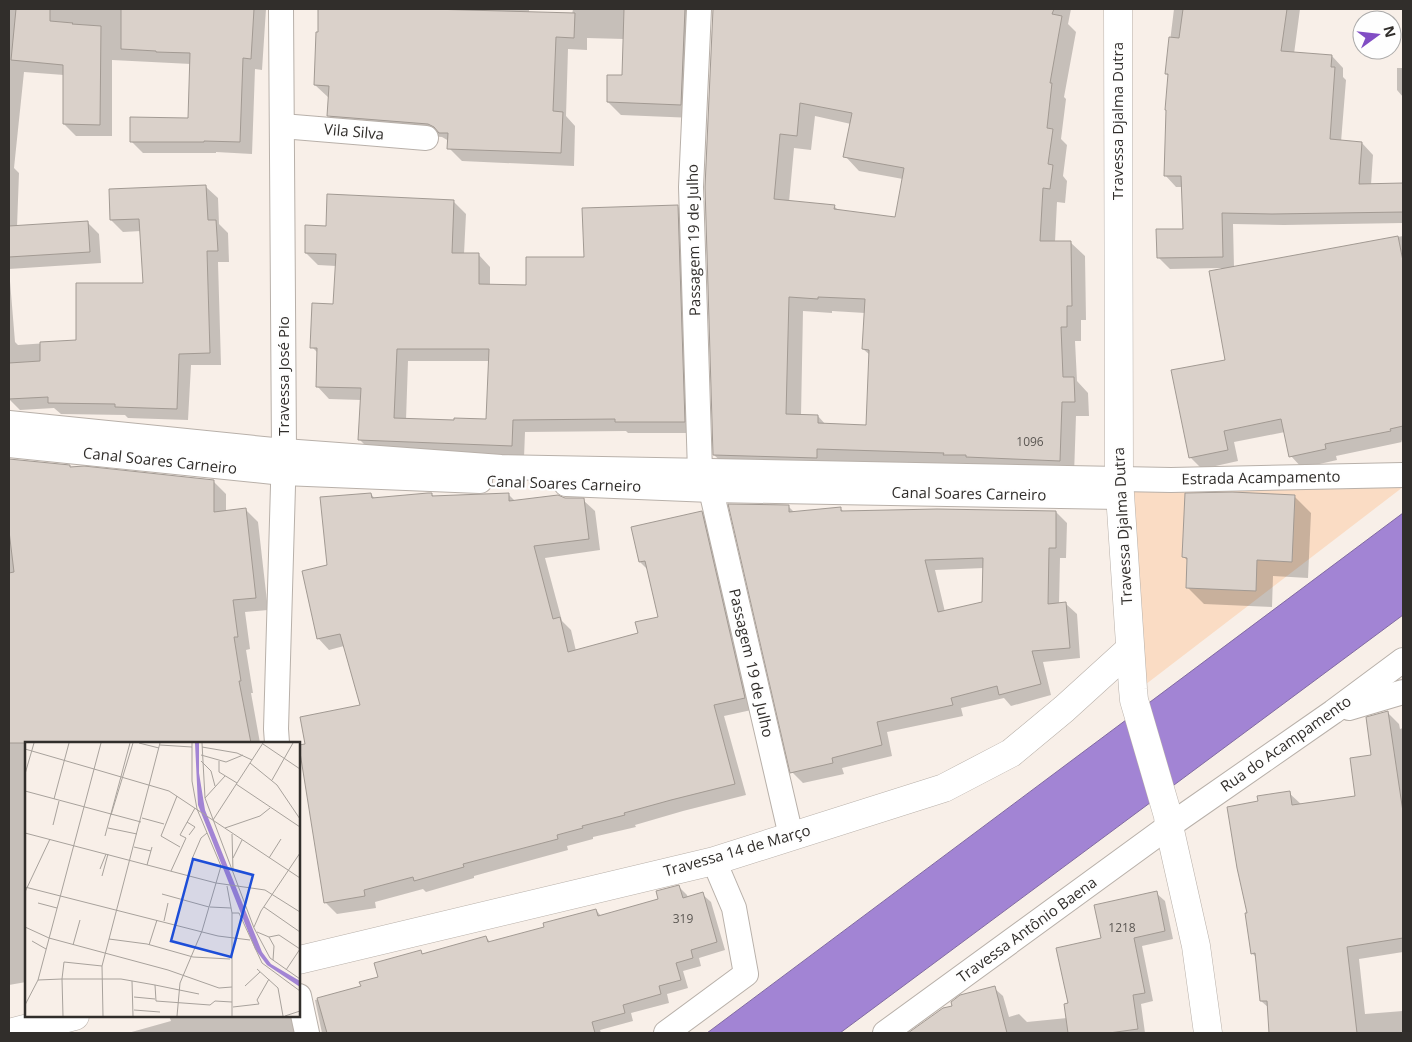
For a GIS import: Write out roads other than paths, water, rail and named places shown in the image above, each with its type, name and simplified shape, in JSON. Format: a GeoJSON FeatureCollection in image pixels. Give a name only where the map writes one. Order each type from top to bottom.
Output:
{"type":"FeatureCollection","features":[{"type":"Feature","properties":{"kind":"street","name":"Travessa José Pio"},"geometry":{"type":"LineString","coordinates":[[277,742],[284,462],[281,9]]}},
{"type":"Feature","properties":{"kind":"street","name":"Passagem 19 de Julho"},"geometry":{"type":"LineString","coordinates":[[699,9],[691,187],[706,480],[791,836]]}},
{"type":"Feature","properties":{"kind":"street","name":"Travessa Djalma Dutra"},"geometry":{"type":"LineString","coordinates":[[1118,9],[1120,488],[1134,700],[1168,821],[1196,946],[1208,1033]]}},
{"type":"Feature","properties":{"kind":"street","name":"Vila Silva"},"geometry":{"type":"LineString","coordinates":[[282,126],[426,138]]}},
{"type":"Feature","properties":{"kind":"street","name":"Canal Soares Carneiro"},"geometry":{"type":"LineString","coordinates":[[9,423],[284,462]]}},
{"type":"Feature","properties":{"kind":"street","name":"Canal Soares Carneiro"},"geometry":{"type":"LineString","coordinates":[[9,445],[284,462],[501,467],[706,480],[1120,488]]}},
{"type":"Feature","properties":{"kind":"street","name":"Estrada Acampamento"},"geometry":{"type":"LineString","coordinates":[[1120,488],[1172,480],[1403,475]]}},
{"type":"Feature","properties":{"kind":"street","name":"Travessa 14 de Março"},"geometry":{"type":"LineString","coordinates":[[300,960],[714,861],[944,788],[1010,753],[1064,709],[1130,649]]}},
{"type":"Feature","properties":{"kind":"street","name":"Rua do Acampamento"},"geometry":{"type":"LineString","coordinates":[[1168,821],[1333,712],[1403,660]]}},
{"type":"Feature","properties":{"kind":"street"},"geometry":{"type":"LineString","coordinates":[[1333,712],[1403,692]]}},
{"type":"Feature","properties":{"kind":"street","name":"Travessa Antônio Baena"},"geometry":{"type":"LineString","coordinates":[[885,1033],[1168,821]]}},
{"type":"Feature","properties":{"kind":"street"},"geometry":{"type":"LineString","coordinates":[[666,1033],[746,974],[734,908],[714,861]]}},
{"type":"Feature","properties":{"kind":"street"},"geometry":{"type":"LineString","coordinates":[[300,1001],[307,1033]]}},
{"type":"Feature","properties":{"kind":"street"},"geometry":{"type":"LineString","coordinates":[[9,1032],[71,1017]]}}]}
